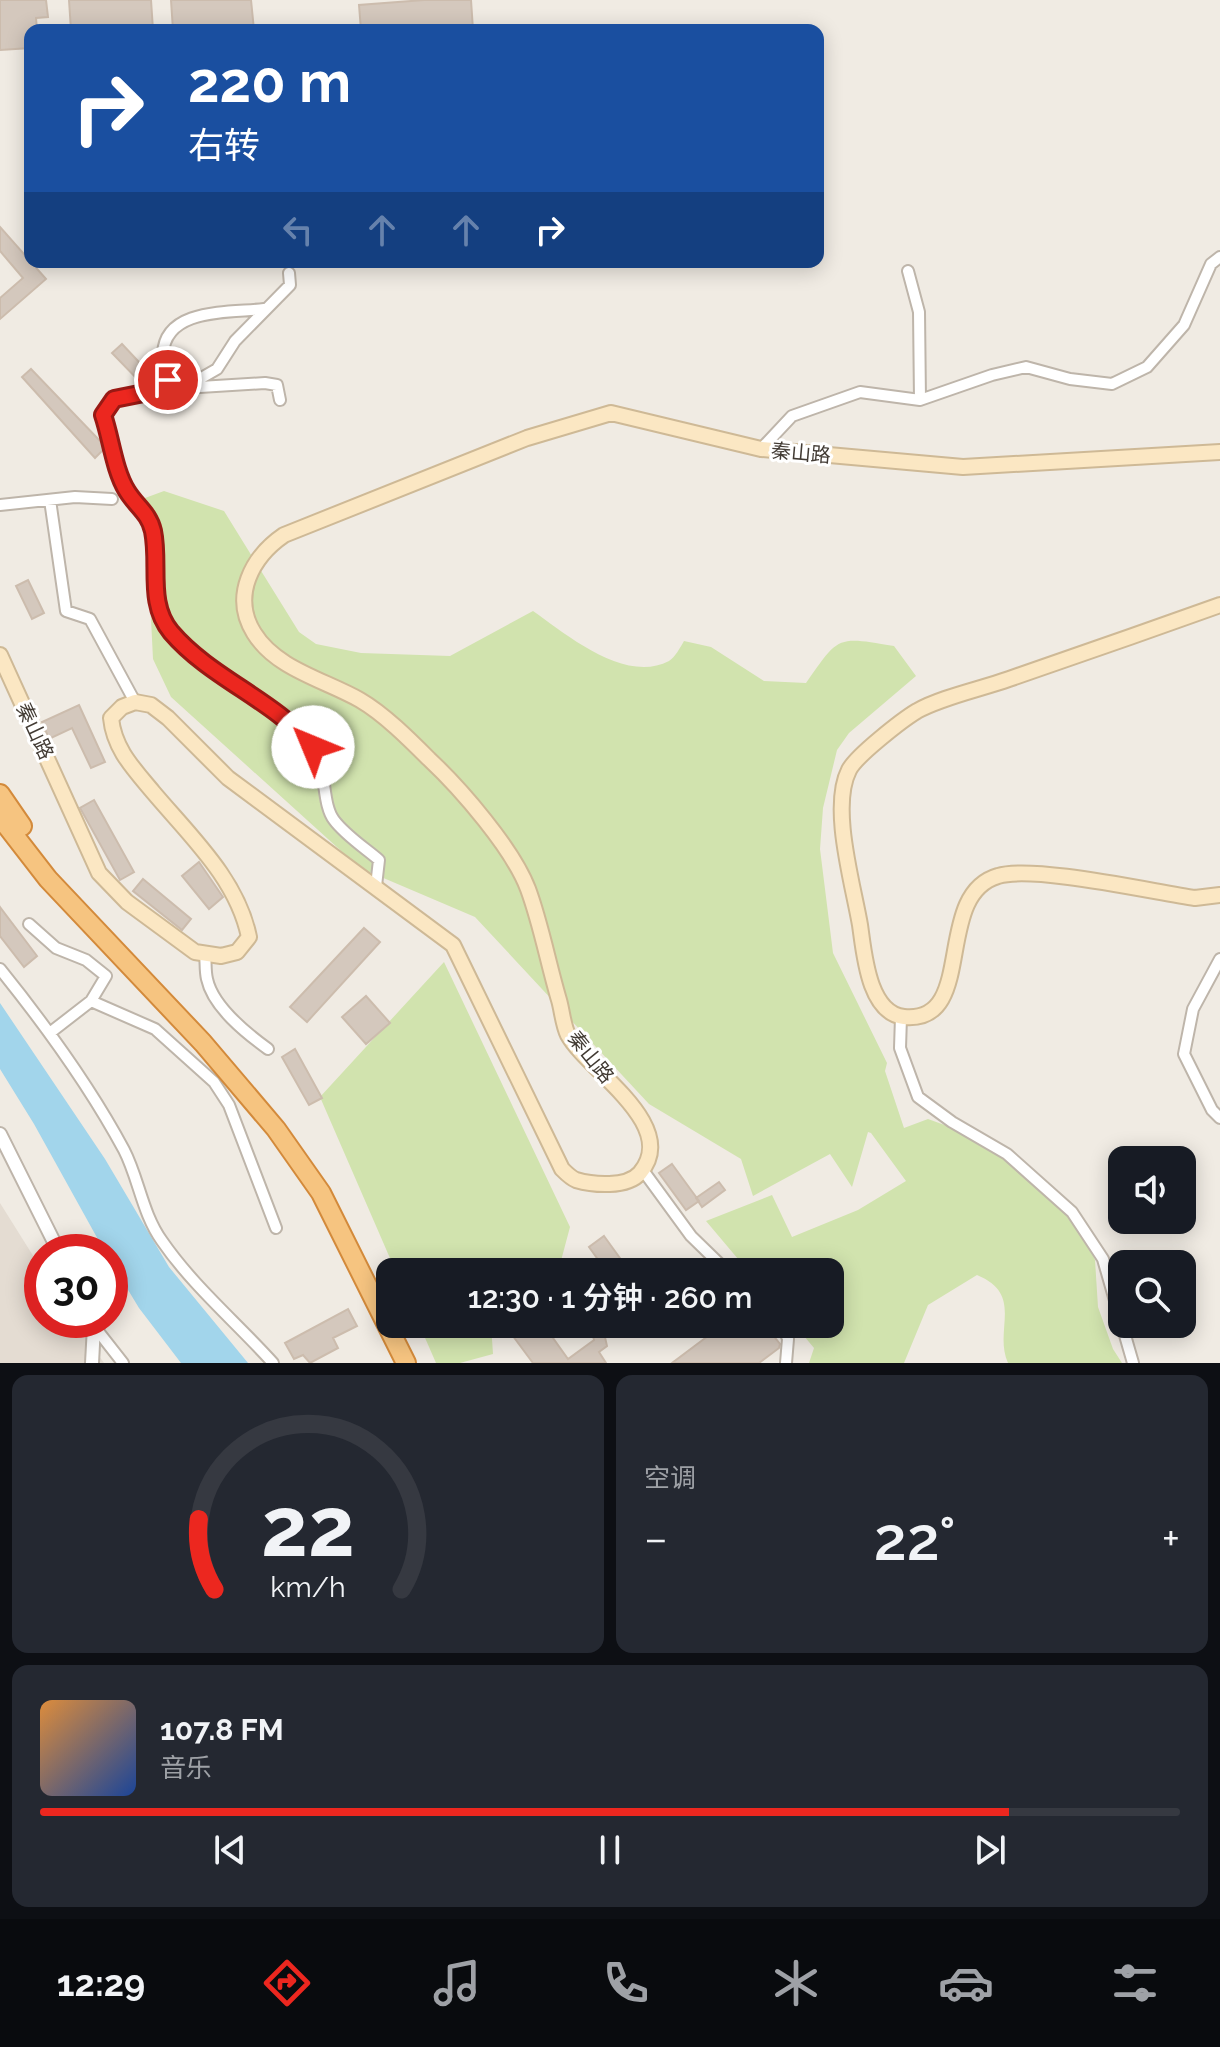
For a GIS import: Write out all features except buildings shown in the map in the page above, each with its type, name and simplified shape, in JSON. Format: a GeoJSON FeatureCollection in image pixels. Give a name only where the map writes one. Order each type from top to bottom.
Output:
{"type":"FeatureCollection","features":[{"type":"Feature","properties":{"kind":"highway"},"geometry":{"type":"LineString","coordinates":[[0,794],[57,872],[212,1035],[285,1122],[331,1188],[376,1276]]}},
{"type":"Feature","properties":{"kind":"highway"},"geometry":{"type":"LineString","coordinates":[[0,817],[48,879],[212,1052],[276,1129],[321,1193],[406,1363]]}},
{"type":"Feature","properties":{"kind":"highway"},"geometry":{"type":"LineString","coordinates":[[407,1338],[419,1363]]}},
{"type":"Feature","properties":{"kind":"main road","name":"秦山路"},"geometry":{"type":"LineString","coordinates":[[642,1169],[648,1156],[649,1138],[639,1114],[568,1035],[527,887],[504,845],[431,760],[363,702],[284,662],[266,649],[245,610],[245,587],[259,557],[284,535],[527,438],[611,413],[761,449],[963,467],[1220,452]]}},
{"type":"Feature","properties":{"kind":"main road"},"geometry":{"type":"LineString","coordinates":[[1220,605],[918,711],[849,769],[843,788],[841,819],[866,958],[880,1001],[901,1017],[924,1016],[942,1002],[963,915],[982,882],[997,876],[1036,874],[1195,898],[1220,895]]}},
{"type":"Feature","properties":{"kind":"main road","name":"秦山路"},"geometry":{"type":"LineString","coordinates":[[0,655],[99,873],[127,902],[195,952],[205,954]]}},
{"type":"Feature","properties":{"kind":"main road"},"geometry":{"type":"LineString","coordinates":[[205,954],[221,956],[237,952],[249,937],[244,914],[224,876],[128,762],[113,738],[111,718],[122,707],[135,702],[151,705],[228,778],[319,849],[376,886],[453,945],[562,1169],[574,1180],[624,1183],[642,1169]]}},
{"type":"Feature","properties":{"kind":"street"},"geometry":{"type":"LineString","coordinates":[[761,449],[792,416],[860,392],[920,400],[992,375],[1026,367],[1070,379],[1112,384],[1147,367],[1184,325],[1211,264],[1220,257]]}},
{"type":"Feature","properties":{"kind":"street"},"geometry":{"type":"LineString","coordinates":[[908,271],[919,312],[920,400]]}},
{"type":"Feature","properties":{"kind":"street"},"geometry":{"type":"LineString","coordinates":[[184,388],[217,369],[235,341],[290,285],[289,273]]}},
{"type":"Feature","properties":{"kind":"street"},"geometry":{"type":"LineString","coordinates":[[168,380],[163,352],[174,327],[193,317],[264,309]]}},
{"type":"Feature","properties":{"kind":"street"},"geometry":{"type":"LineString","coordinates":[[168,380],[184,388],[277,385],[280,400]]}},
{"type":"Feature","properties":{"kind":"street"},"geometry":{"type":"LineString","coordinates":[[168,380],[154,391],[114,399],[103,415],[126,490],[149,517],[157,606],[169,630],[185,646],[236,687],[296,727],[313,747],[324,770],[332,818],[379,860],[376,886]]}},
{"type":"Feature","properties":{"kind":"street"},"geometry":{"type":"LineString","coordinates":[[0,505],[75,497],[112,499]]}},
{"type":"Feature","properties":{"kind":"street"},"geometry":{"type":"LineString","coordinates":[[50,500],[66,611],[90,619],[135,702]]}},
{"type":"Feature","properties":{"kind":"street"},"geometry":{"type":"LineString","coordinates":[[29,924],[56,948],[86,960],[106,976],[91,1001],[51,1032]]}},
{"type":"Feature","properties":{"kind":"street"},"geometry":{"type":"LineString","coordinates":[[205,954],[207,981],[218,1002],[268,1049]]}},
{"type":"Feature","properties":{"kind":"street"},"geometry":{"type":"LineString","coordinates":[[1220,959],[1193,1009],[1184,1054],[1212,1110],[1220,1118]]}},
{"type":"Feature","properties":{"kind":"street"},"geometry":{"type":"LineString","coordinates":[[0,969],[51,1032],[126,1154],[141,1202],[160,1238],[192,1278],[273,1363]]}},
{"type":"Feature","properties":{"kind":"street"},"geometry":{"type":"LineString","coordinates":[[91,1001],[155,1029],[214,1082],[229,1105],[276,1228]]}},
{"type":"Feature","properties":{"kind":"street"},"geometry":{"type":"LineString","coordinates":[[901,1017],[900,1048],[918,1097],[952,1122],[1007,1154],[1072,1212],[1103,1259],[1133,1363]]}},
{"type":"Feature","properties":{"kind":"street"},"geometry":{"type":"LineString","coordinates":[[1,1141],[50,1234]]}},
{"type":"Feature","properties":{"kind":"street"},"geometry":{"type":"LineString","coordinates":[[642,1169],[691,1236],[714,1258]]}},
{"type":"Feature","properties":{"kind":"street"},"geometry":{"type":"LineString","coordinates":[[92,1363],[93,1338]]}},
{"type":"Feature","properties":{"kind":"street"},"geometry":{"type":"LineString","coordinates":[[104,1338],[123,1363]]}},
{"type":"Feature","properties":{"kind":"street"},"geometry":{"type":"LineString","coordinates":[[786,1363],[788,1338]]}},
{"type":"Feature","properties":{"kind":"shaded area"},"geometry":{"type":"Polygon","coordinates":[[[0,1203],[24,1241],[24,1338],[87,1338],[104,1363],[0,1363],[0,1203]]]}},
{"type":"Feature","properties":{"kind":"green space"},"geometry":{"type":"Polygon","coordinates":[[[164,491],[224,511],[299,632],[316,644],[361,653],[450,656],[533,611],[579,643],[616,662],[652,666],[669,661],[684,641],[711,647],[764,681],[806,683],[833,648],[841,643],[860,641],[894,646],[916,676],[849,733],[837,750],[823,808],[820,849],[833,953],[887,1063],[885,1071],[904,1128],[928,1119],[983,1139],[1008,1155],[1083,1233],[1095,1260],[1098,1307],[1108,1338],[1122,1363],[1008,1363],[1004,1351],[1004,1303],[991,1283],[977,1275],[928,1305],[904,1363],[809,1363],[814,1348],[806,1338],[844,1338],[844,1258],[737,1258],[706,1221],[772,1195],[792,1237],[858,1210],[906,1181],[871,1133],[868,1132],[852,1187],[830,1154],[753,1196],[741,1159],[649,1104],[475,917],[360,868],[171,697],[153,659],[145,498],[164,491]]]}},
{"type":"Feature","properties":{"kind":"green space"},"geometry":{"type":"Polygon","coordinates":[[[444,962],[570,1227],[562,1258],[390,1258],[320,1097],[444,962]]]}},
{"type":"Feature","properties":{"kind":"green space"},"geometry":{"type":"Polygon","coordinates":[[[425,1338],[492,1338],[493,1354],[460,1363],[436,1363],[425,1338]]]}},
{"type":"Feature","properties":{"kind":"water"},"geometry":{"type":"Polygon","coordinates":[[[0,1003],[105,1159],[169,1267],[248,1363],[181,1363],[128,1290],[128,1234],[95,1234],[0,1069],[0,1003]]]}},
{"type":"Feature","properties":{"kind":"route"},"geometry":{"type":"LineString","coordinates":[[168,380],[154,391],[114,399],[103,415],[126,490],[149,517],[157,606],[169,630],[185,646],[236,687],[296,727],[313,747]]}}]}
